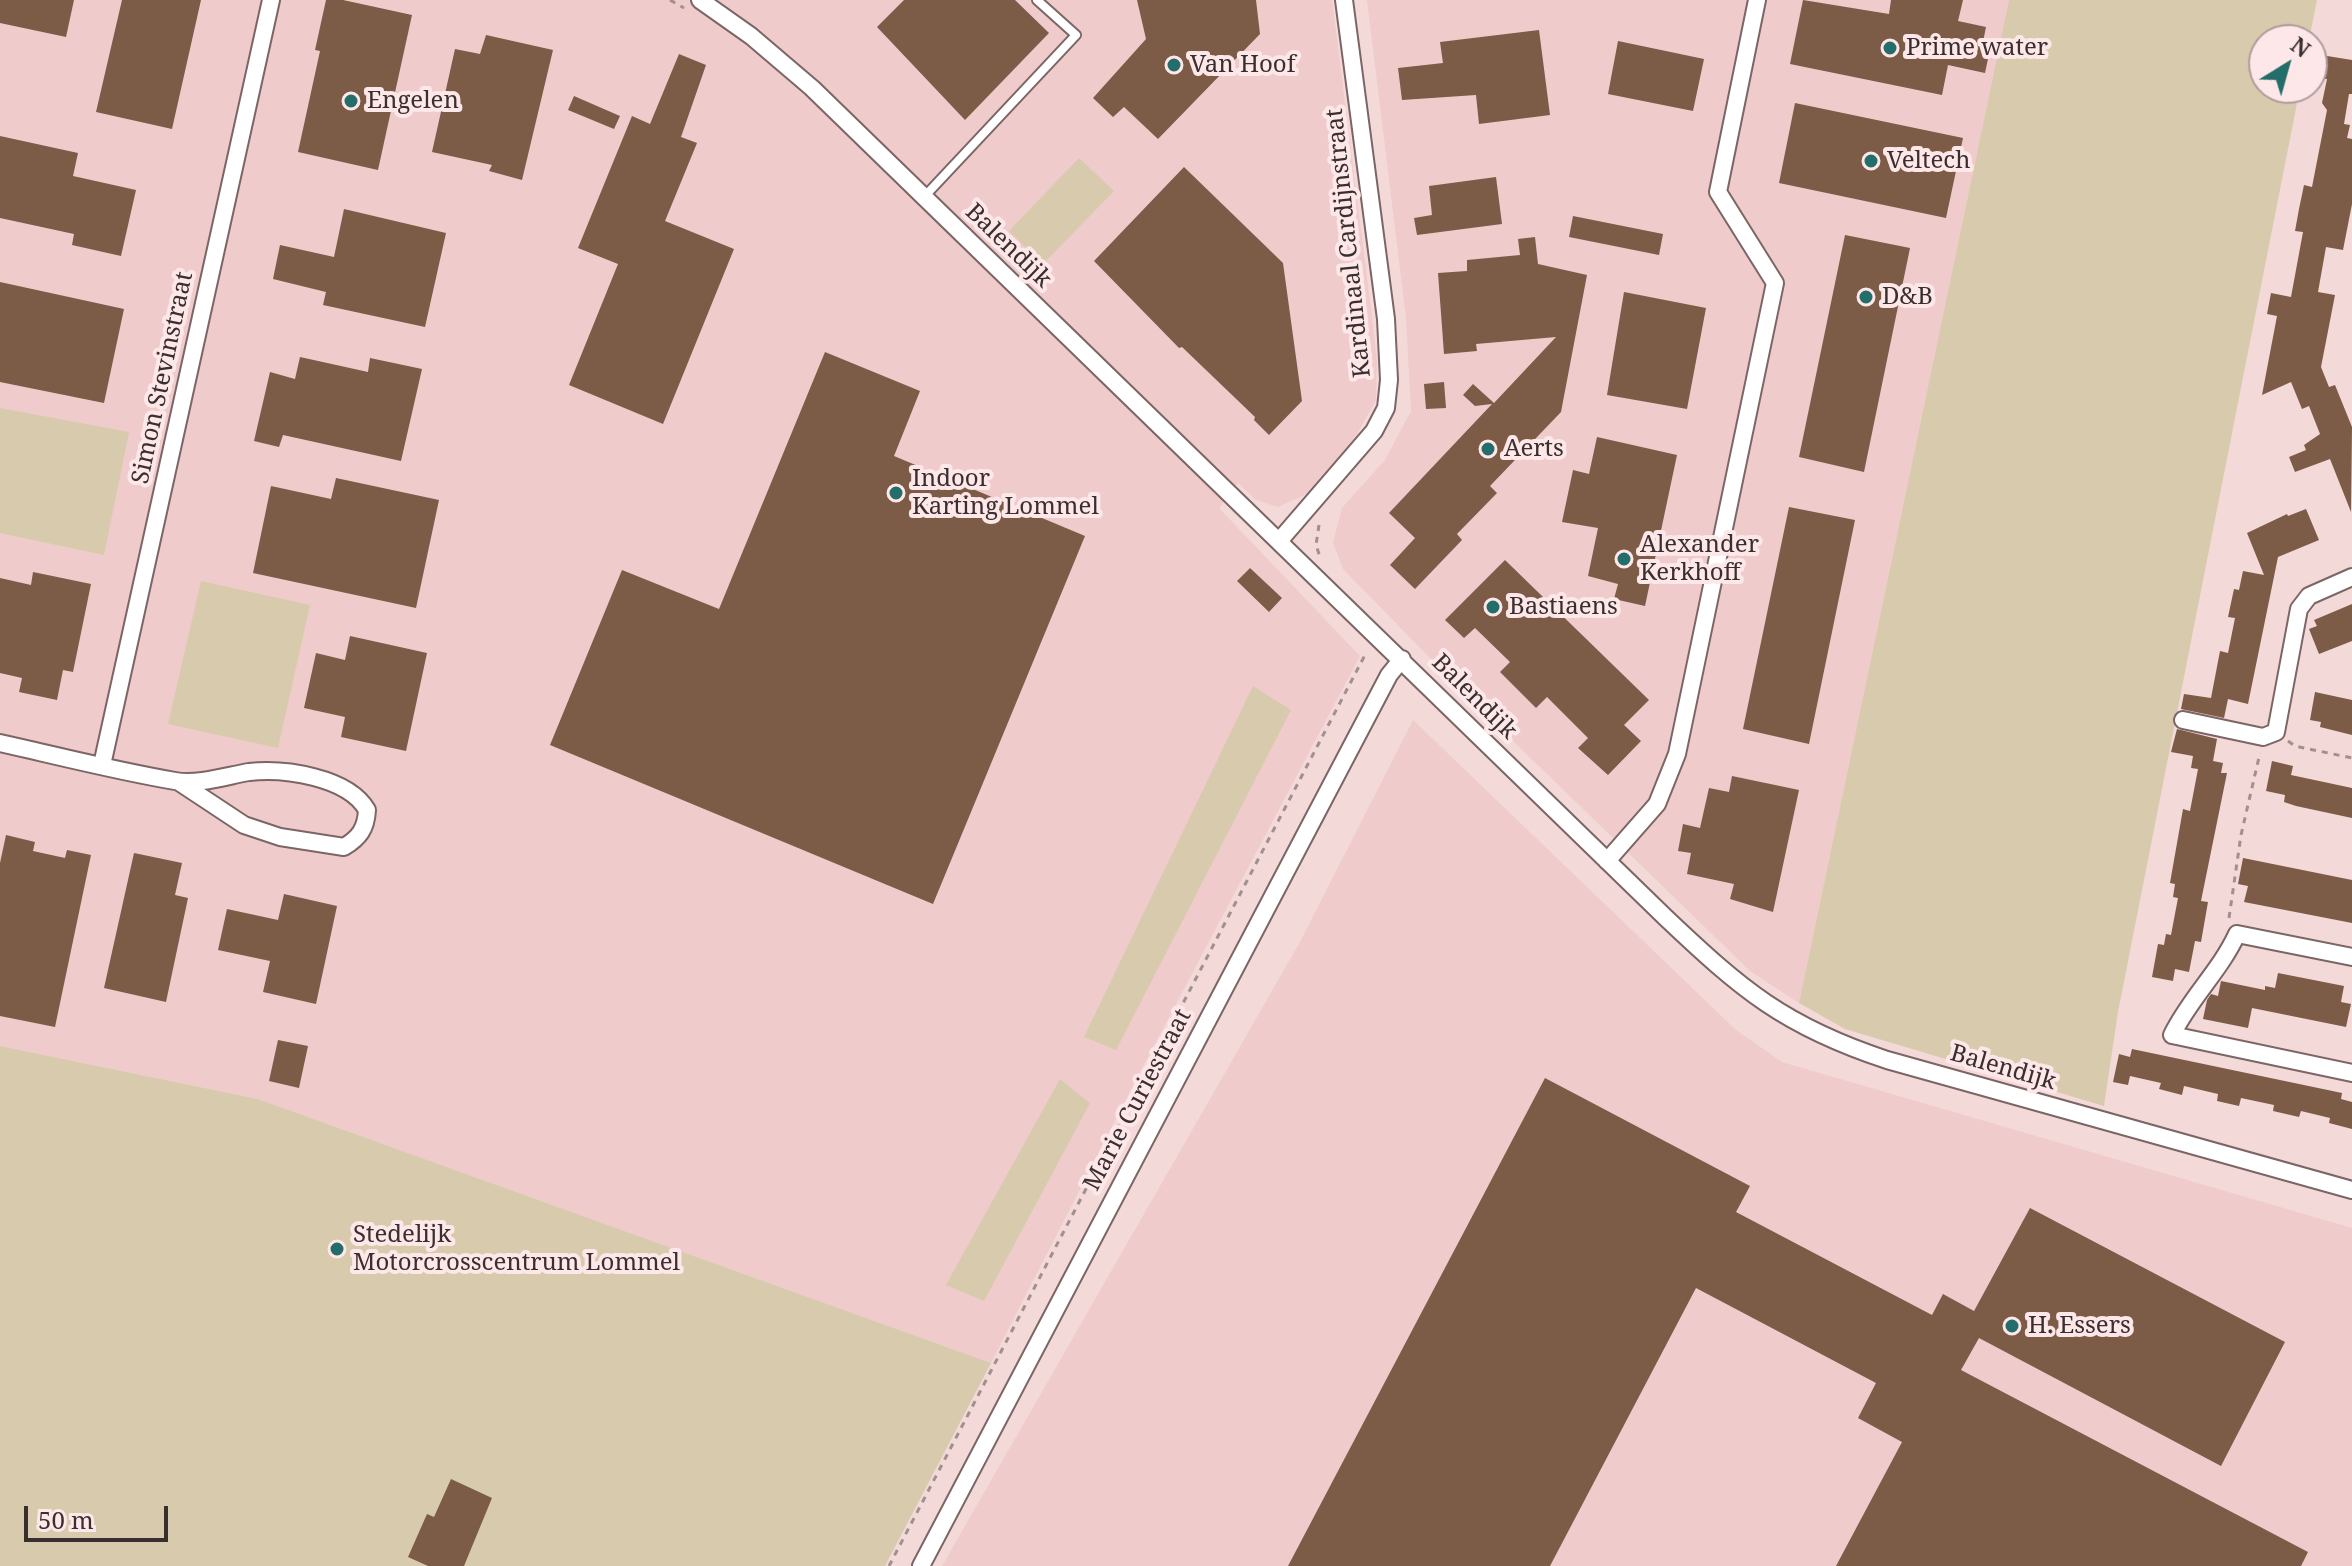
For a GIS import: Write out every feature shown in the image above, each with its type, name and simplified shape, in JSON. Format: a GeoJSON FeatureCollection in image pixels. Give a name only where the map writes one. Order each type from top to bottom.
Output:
{"type":"FeatureCollection","features":[{"type":"Feature","properties":{"kind":"street","name":"Simon Stevinstraat"},"geometry":{"type":"LineString","coordinates":[[102,765],[271,0]]}},
{"type":"Feature","properties":{"kind":"street","name":"Balendijk"},"geometry":{"type":"LineString","coordinates":[[700,0],[779,59],[1280,540],[1607,861],[1729,977],[1790,1021],[1818,1035],[1887,1060],[2352,1190]]}},
{"type":"Feature","properties":{"kind":"street","name":"Kardinaal Cardijnstraat"},"geometry":{"type":"LineString","coordinates":[[1280,540],[1374,431],[1386,408],[1389,380],[1386,319],[1344,0]]}},
{"type":"Feature","properties":{"kind":"street"},"geometry":{"type":"LineString","coordinates":[[1607,861],[1657,804],[1677,754],[1775,283],[1718,192],[1757,0]]}},
{"type":"Feature","properties":{"kind":"street"},"geometry":{"type":"LineString","coordinates":[[2183,720],[2270,734],[2299,609],[2309,596],[2352,577]]}},
{"type":"Feature","properties":{"kind":"street","name":"Marie Curiestraat"},"geometry":{"type":"LineString","coordinates":[[921,1566],[1389,675],[1402,659]]}},
{"type":"Feature","properties":{"kind":"street"},"geometry":{"type":"LineString","coordinates":[[0,743],[179,782],[252,772],[327,782],[351,793],[367,810],[367,822],[356,840],[344,847],[280,837],[244,825],[179,782]]}},
{"type":"Feature","properties":{"kind":"street"},"geometry":{"type":"LineString","coordinates":[[2352,957],[2237,934],[2224,963],[2186,1007],[2172,1035],[2352,1073]]}},
{"type":"Feature","properties":{"kind":"lane"},"geometry":{"type":"LineString","coordinates":[[924,198],[1076,35],[1037,0]]}},
{"type":"Feature","properties":{"kind":"path"},"geometry":{"type":"LineString","coordinates":[[889,1566],[1366,653]]}},
{"type":"Feature","properties":{"kind":"path"},"geometry":{"type":"LineString","coordinates":[[2237,934],[2228,916],[2270,734],[2295,746],[2352,758]]}},
{"type":"Feature","properties":{"kind":"shaded area"},"geometry":{"type":"Polygon","coordinates":[[[0,0],[1332,0],[1377,361],[1376,400],[1344,457],[1311,492],[1278,507],[1256,500],[1238,483],[1219,508],[1360,656],[1139,1074],[991,1363],[258,1099],[0,1046],[0,0]]]}},
{"type":"Feature","properties":{"kind":"shaded area"},"geometry":{"type":"Polygon","coordinates":[[[1367,0],[2009,0],[1799,1003],[1750,971],[1478,707],[1343,569],[1333,542],[1342,508],[1385,460],[1411,411],[1406,318],[1367,0]]]}},
{"type":"Feature","properties":{"kind":"shaded area"},"geometry":{"type":"Polygon","coordinates":[[[2009,0],[2317,0],[2312,24],[2248,24],[2248,104],[2297,104],[2118,1012],[2104,1106],[1845,1029],[1799,1003],[2009,0]]]}},
{"type":"Feature","properties":{"kind":"shaded area"},"geometry":{"type":"Polygon","coordinates":[[[1079,158],[1114,191],[1043,264],[1009,231],[1079,158]]]}},
{"type":"Feature","properties":{"kind":"shaded area"},"geometry":{"type":"Polygon","coordinates":[[[0,408],[129,432],[104,555],[0,533],[0,408]]]}},
{"type":"Feature","properties":{"kind":"shaded area"},"geometry":{"type":"Polygon","coordinates":[[[201,581],[310,605],[278,748],[168,724],[201,581]]]}},
{"type":"Feature","properties":{"kind":"shaded area"},"geometry":{"type":"Polygon","coordinates":[[[1253,686],[1291,710],[1116,1050],[1084,1037],[1253,686]]]}},
{"type":"Feature","properties":{"kind":"shaded area"},"geometry":{"type":"Polygon","coordinates":[[[1413,720],[1736,1030],[1782,1062],[2352,1228],[2352,1566],[942,1566],[1300,942],[1413,720]]]}},
{"type":"Feature","properties":{"kind":"shaded area","name":"Stedelijk Motorcrosscentrum Lommel"},"geometry":{"type":"Polygon","coordinates":[[[0,1046],[258,1099],[991,1363],[885,1566],[0,1566],[0,1046]]]}},
{"type":"Feature","properties":{"kind":"shaded area"},"geometry":{"type":"Polygon","coordinates":[[[1060,1079],[1090,1103],[984,1301],[946,1285],[1060,1079]]]}},
{"type":"Feature","properties":{"kind":"building"},"geometry":{"type":"Polygon","coordinates":[[[0,0],[74,0],[66,37],[0,23],[0,0]]]}},
{"type":"Feature","properties":{"kind":"building"},"geometry":{"type":"Polygon","coordinates":[[[122,0],[201,0],[172,129],[96,112],[122,0]]]}},
{"type":"Feature","properties":{"kind":"building","name":"Engelen"},"geometry":{"type":"Polygon","coordinates":[[[326,0],[343,0],[412,15],[378,170],[298,152],[320,51],[315,50],[326,0]]]}},
{"type":"Feature","properties":{"kind":"building"},"geometry":{"type":"Polygon","coordinates":[[[904,0],[1015,0],[1049,33],[965,120],[877,27],[904,0]]]}},
{"type":"Feature","properties":{"kind":"building","name":"Van Hoof"},"geometry":{"type":"Polygon","coordinates":[[[1137,0],[1256,0],[1260,34],[1158,139],[1124,107],[1113,117],[1093,98],[1146,39],[1137,0]]]}},
{"type":"Feature","properties":{"kind":"building","name":"Prime water"},"geometry":{"type":"Polygon","coordinates":[[[1803,0],[1889,14],[1891,0],[1963,0],[1958,21],[1986,27],[1982,47],[1990,49],[1985,73],[1948,65],[1942,95],[1790,64],[1803,0]]]}},
{"type":"Feature","properties":{"kind":"building"},"geometry":{"type":"Polygon","coordinates":[[[1539,30],[1550,115],[1479,124],[1476,95],[1402,100],[1398,68],[1443,63],[1440,42],[1539,30]]]}},
{"type":"Feature","properties":{"kind":"building"},"geometry":{"type":"Polygon","coordinates":[[[486,35],[553,50],[522,180],[489,171],[492,165],[432,152],[455,49],[480,54],[486,35]]]}},
{"type":"Feature","properties":{"kind":"building"},"geometry":{"type":"Polygon","coordinates":[[[1618,41],[1704,59],[1693,111],[1608,94],[1618,41]]]}},
{"type":"Feature","properties":{"kind":"building"},"geometry":{"type":"Polygon","coordinates":[[[679,54],[706,65],[681,137],[697,143],[665,221],[734,249],[663,424],[569,385],[618,264],[578,248],[632,116],[650,124],[679,54]]]}},
{"type":"Feature","properties":{"kind":"building"},"geometry":{"type":"Polygon","coordinates":[[[2328,56],[2352,60],[2352,94],[2349,94],[2344,124],[2350,125],[2347,138],[2352,139],[2352,204],[2343,250],[2326,247],[2318,292],[2335,295],[2321,367],[2329,387],[2335,385],[2352,427],[2351,512],[2330,459],[2295,472],[2289,457],[2306,450],[2304,445],[2320,434],[2309,406],[2302,409],[2291,382],[2262,395],[2277,316],[2267,314],[2271,293],[2291,297],[2303,232],[2295,231],[2299,209],[2304,185],[2312,187],[2327,110],[2323,104],[2328,104],[2328,56]]]}},
{"type":"Feature","properties":{"kind":"building"},"geometry":{"type":"Polygon","coordinates":[[[574,96],[620,116],[614,129],[568,110],[574,96]]]}},
{"type":"Feature","properties":{"kind":"building","name":"Veltech"},"geometry":{"type":"Polygon","coordinates":[[[1795,103],[1963,138],[1946,218],[1779,183],[1795,103]]]}},
{"type":"Feature","properties":{"kind":"building"},"geometry":{"type":"Polygon","coordinates":[[[0,136],[78,153],[73,176],[136,190],[121,256],[72,245],[74,234],[0,218],[0,136]]]}},
{"type":"Feature","properties":{"kind":"building"},"geometry":{"type":"Polygon","coordinates":[[[1184,167],[1283,263],[1302,401],[1269,435],[1254,420],[1255,417],[1182,347],[1179,348],[1094,261],[1184,167]]]}},
{"type":"Feature","properties":{"kind":"building"},"geometry":{"type":"Polygon","coordinates":[[[1496,177],[1502,224],[1417,235],[1414,218],[1432,215],[1429,186],[1496,177]]]}},
{"type":"Feature","properties":{"kind":"building"},"geometry":{"type":"Polygon","coordinates":[[[344,209],[446,233],[425,327],[323,305],[326,292],[273,279],[280,245],[334,257],[344,209]]]}},
{"type":"Feature","properties":{"kind":"building"},"geometry":{"type":"Polygon","coordinates":[[[1573,216],[1663,234],[1659,255],[1569,237],[1573,216]]]}},
{"type":"Feature","properties":{"kind":"building"},"geometry":{"type":"Polygon","coordinates":[[[1845,235],[1910,248],[1864,472],[1799,457],[1845,235]]]}},
{"type":"Feature","properties":{"kind":"building","name":"Aerts"},"geometry":{"type":"Polygon","coordinates":[[[1535,237],[1538,264],[1587,275],[1561,412],[1490,486],[1497,493],[1457,534],[1462,540],[1415,589],[1390,565],[1415,538],[1389,513],[1492,404],[1475,406],[1463,395],[1473,384],[1494,403],[1556,337],[1476,344],[1477,351],[1444,354],[1438,273],[1467,271],[1467,260],[1520,255],[1518,239],[1535,237]]]}},
{"type":"Feature","properties":{"kind":"building"},"geometry":{"type":"Polygon","coordinates":[[[0,282],[124,309],[104,403],[0,382],[0,282]]]}},
{"type":"Feature","properties":{"kind":"building"},"geometry":{"type":"Polygon","coordinates":[[[1624,292],[1706,308],[1687,409],[1607,395],[1624,292]]]}},
{"type":"Feature","properties":{"kind":"building"},"geometry":{"type":"Polygon","coordinates":[[[825,352],[920,391],[894,456],[1085,536],[933,904],[550,745],[622,570],[719,609],[825,352]]]}},
{"type":"Feature","properties":{"kind":"building"},"geometry":{"type":"Polygon","coordinates":[[[300,357],[368,372],[370,358],[422,369],[401,461],[283,435],[279,447],[254,441],[270,372],[295,379],[300,357]]]}},
{"type":"Feature","properties":{"kind":"building"},"geometry":{"type":"Polygon","coordinates":[[[1444,382],[1446,408],[1426,409],[1424,384],[1444,382]]]}},
{"type":"Feature","properties":{"kind":"building"},"geometry":{"type":"Polygon","coordinates":[[[1597,437],[1677,455],[1645,606],[1614,599],[1618,584],[1588,576],[1598,528],[1562,522],[1573,470],[1589,474],[1597,437]]]}},
{"type":"Feature","properties":{"kind":"building"},"geometry":{"type":"Polygon","coordinates":[[[336,478],[439,500],[416,608],[253,573],[271,486],[331,499],[336,478]]]}},
{"type":"Feature","properties":{"kind":"building"},"geometry":{"type":"Polygon","coordinates":[[[1789,507],[1855,520],[1809,744],[1743,729],[1789,507]]]}},
{"type":"Feature","properties":{"kind":"building"},"geometry":{"type":"Polygon","coordinates":[[[2306,509],[2319,540],[2278,557],[2248,704],[2228,699],[2224,718],[2181,709],[2184,694],[2211,698],[2220,651],[2228,653],[2235,618],[2228,617],[2234,589],[2239,590],[2243,571],[2264,575],[2247,533],[2287,514],[2306,509]]]}},
{"type":"Feature","properties":{"kind":"building"},"geometry":{"type":"Polygon","coordinates":[[[1505,560],[1649,700],[1624,725],[1641,741],[1608,775],[1578,748],[1588,738],[1547,697],[1536,708],[1500,672],[1510,662],[1475,628],[1464,638],[1445,620],[1505,560]]]}},
{"type":"Feature","properties":{"kind":"building"},"geometry":{"type":"Polygon","coordinates":[[[1250,568],[1282,598],[1269,612],[1237,581],[1250,568]]]}},
{"type":"Feature","properties":{"kind":"building"},"geometry":{"type":"Polygon","coordinates":[[[33,572],[91,584],[73,672],[63,670],[57,700],[19,692],[22,678],[0,673],[0,578],[31,585],[33,572]]]}},
{"type":"Feature","properties":{"kind":"building"},"geometry":{"type":"Polygon","coordinates":[[[2352,604],[2352,641],[2319,654],[2309,629],[2317,626],[2314,620],[2352,604]]]}},
{"type":"Feature","properties":{"kind":"building"},"geometry":{"type":"Polygon","coordinates":[[[350,636],[427,653],[406,751],[341,737],[345,717],[304,708],[316,653],[345,660],[350,636]]]}},
{"type":"Feature","properties":{"kind":"building"},"geometry":{"type":"Polygon","coordinates":[[[2315,692],[2352,700],[2352,735],[2320,727],[2321,722],[2310,720],[2315,692]]]}},
{"type":"Feature","properties":{"kind":"building"},"geometry":{"type":"Polygon","coordinates":[[[2177,729],[2217,739],[2213,761],[2223,763],[2221,773],[2227,773],[2201,901],[2208,902],[2201,942],[2195,941],[2189,972],[2175,969],[2173,981],[2152,977],[2158,944],[2164,945],[2166,934],[2171,935],[2178,898],[2173,897],[2175,884],[2170,883],[2183,809],[2190,811],[2198,769],[2191,768],[2193,756],[2171,752],[2177,729]]]}},
{"type":"Feature","properties":{"kind":"building"},"geometry":{"type":"Polygon","coordinates":[[[2272,761],[2293,766],[2291,775],[2352,788],[2352,818],[2296,806],[2284,802],[2285,795],[2266,791],[2272,761]]]}},
{"type":"Feature","properties":{"kind":"building"},"geometry":{"type":"Polygon","coordinates":[[[1732,776],[1799,790],[1773,912],[1730,899],[1734,884],[1687,874],[1691,853],[1678,851],[1683,824],[1700,828],[1709,788],[1729,792],[1732,776]]]}},
{"type":"Feature","properties":{"kind":"building"},"geometry":{"type":"Polygon","coordinates":[[[6,835],[35,842],[33,851],[65,858],[67,850],[91,855],[55,1027],[0,1016],[0,863],[6,835]]]}},
{"type":"Feature","properties":{"kind":"building"},"geometry":{"type":"Polygon","coordinates":[[[134,853],[182,863],[175,895],[188,898],[166,1002],[104,988],[134,853]]]}},
{"type":"Feature","properties":{"kind":"building"},"geometry":{"type":"Polygon","coordinates":[[[2243,858],[2352,880],[2352,923],[2244,902],[2248,886],[2238,884],[2243,858]]]}},
{"type":"Feature","properties":{"kind":"building"},"geometry":{"type":"Polygon","coordinates":[[[284,894],[337,906],[316,1004],[263,992],[270,961],[218,950],[227,909],[278,920],[284,894]]]}},
{"type":"Feature","properties":{"kind":"building"},"geometry":{"type":"Polygon","coordinates":[[[2278,973],[2344,986],[2341,1002],[2351,1004],[2346,1027],[2252,1008],[2248,1028],[2203,1019],[2207,1000],[2211,994],[2218,996],[2221,981],[2265,990],[2265,986],[2275,988],[2278,973]]]}},
{"type":"Feature","properties":{"kind":"building"},"geometry":{"type":"Polygon","coordinates":[[[278,1040],[308,1046],[299,1088],[269,1081],[278,1040]]]}},
{"type":"Feature","properties":{"kind":"building"},"geometry":{"type":"Polygon","coordinates":[[[2132,1049],[2342,1093],[2341,1099],[2352,1102],[2352,1129],[2329,1123],[2330,1118],[2301,1111],[2299,1117],[2273,1111],[2274,1105],[2241,1098],[2239,1106],[2217,1101],[2218,1094],[2184,1086],[2182,1095],[2159,1089],[2161,1083],[2130,1076],[2128,1085],[2113,1082],[2119,1054],[2130,1057],[2132,1049]]]}},
{"type":"Feature","properties":{"kind":"building","name":"H. Essers"},"geometry":{"type":"Polygon","coordinates":[[[1545,1078],[1750,1186],[1736,1212],[1932,1315],[1943,1294],[1974,1311],[2030,1208],[2285,1342],[2221,1466],[1979,1338],[1961,1370],[2308,1552],[2301,1566],[1836,1566],[1902,1442],[1858,1418],[1876,1383],[1696,1288],[1550,1566],[1288,1566],[1545,1078]]]}},
{"type":"Feature","properties":{"kind":"building"},"geometry":{"type":"Polygon","coordinates":[[[451,1479],[492,1498],[464,1566],[428,1566],[408,1557],[427,1514],[434,1517],[451,1479]]]}},
{"type":"Feature","properties":{"kind":"place","name":"Prime water"},"geometry":{"type":"Point","coordinates":[1890,48]}},
{"type":"Feature","properties":{"kind":"place","name":"Van Hoof"},"geometry":{"type":"Point","coordinates":[1174,65]}},
{"type":"Feature","properties":{"kind":"place","name":"Engelen"},"geometry":{"type":"Point","coordinates":[351,101]}},
{"type":"Feature","properties":{"kind":"place","name":"Veltech"},"geometry":{"type":"Point","coordinates":[1871,161]}},
{"type":"Feature","properties":{"kind":"place","name":"D&B"},"geometry":{"type":"Point","coordinates":[1866,297]}},
{"type":"Feature","properties":{"kind":"place","name":"Aerts"},"geometry":{"type":"Point","coordinates":[1488,449]}},
{"type":"Feature","properties":{"kind":"place","name":"Indoor Karting Lommel"},"geometry":{"type":"Point","coordinates":[896,493]}},
{"type":"Feature","properties":{"kind":"place","name":"Alexander Kerkhoff"},"geometry":{"type":"Point","coordinates":[1624,559]}},
{"type":"Feature","properties":{"kind":"place","name":"Bastiaens"},"geometry":{"type":"Point","coordinates":[1493,607]}},
{"type":"Feature","properties":{"kind":"place","name":"Stedelijk Motorcrosscentrum Lommel"},"geometry":{"type":"Point","coordinates":[337,1249]}},
{"type":"Feature","properties":{"kind":"place","name":"H. Essers"},"geometry":{"type":"Point","coordinates":[2012,1326]}}]}
